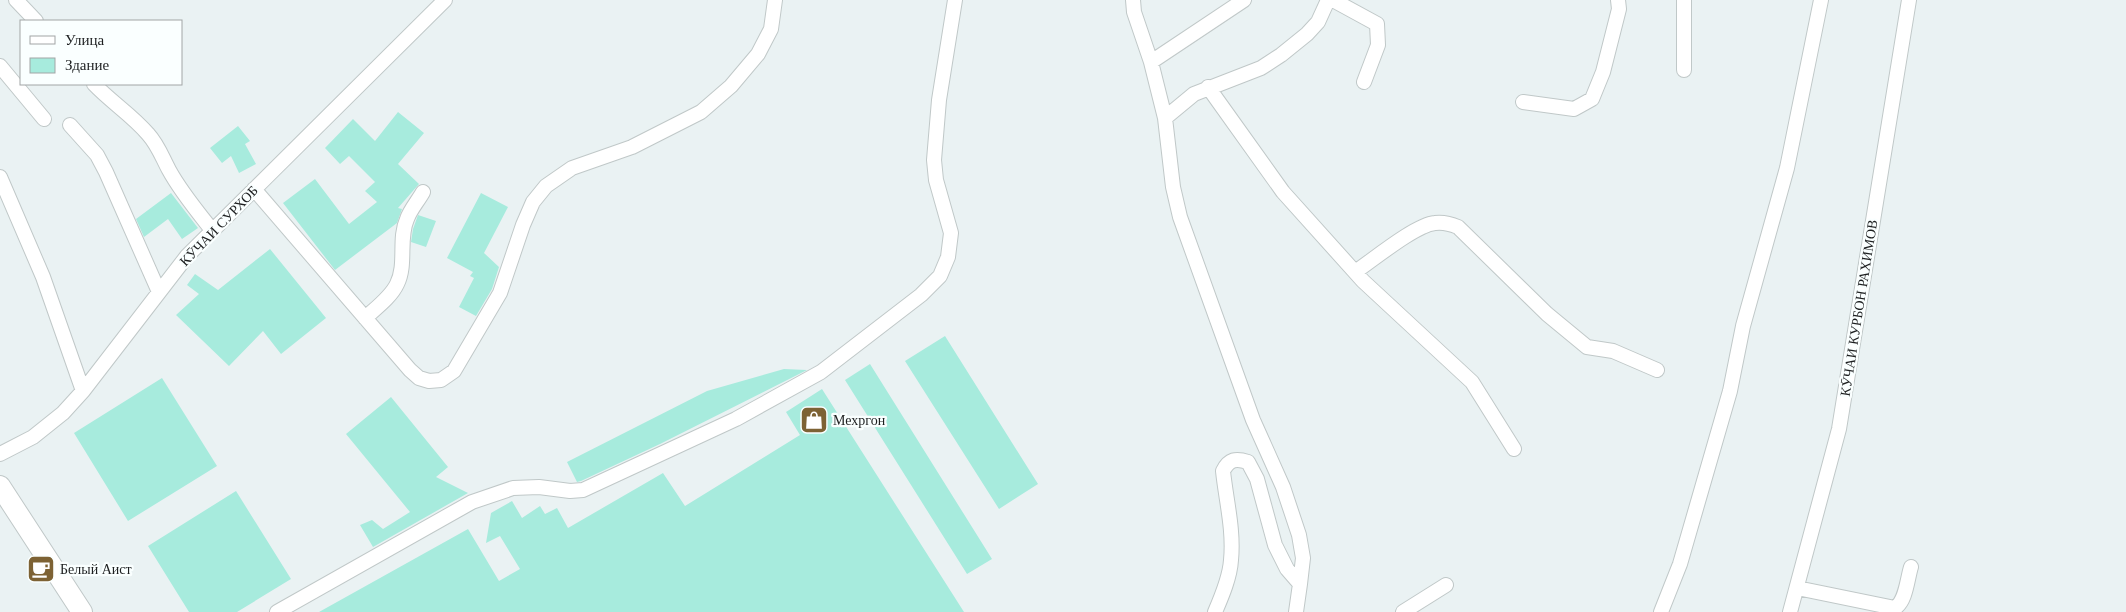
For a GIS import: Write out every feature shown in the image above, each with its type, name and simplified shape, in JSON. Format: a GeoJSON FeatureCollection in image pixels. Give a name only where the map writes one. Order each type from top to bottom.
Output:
{"type":"FeatureCollection","features":[{"type":"Feature","properties":{"kind":"main road"},"geometry":{"type":"LineString","coordinates":[[0,486],[82,612]]}},
{"type":"Feature","properties":{"kind":"street"},"geometry":{"type":"LineString","coordinates":[[16,0],[35,20]]}},
{"type":"Feature","properties":{"kind":"street","name":"КӮЧАИ СУРХОБ"},"geometry":{"type":"LineString","coordinates":[[0,454],[34,437],[63,413],[83,391],[187,256],[445,0]]}},
{"type":"Feature","properties":{"kind":"street"},"geometry":{"type":"LineString","coordinates":[[254,189],[419,378],[429,381],[441,380],[454,371],[500,293],[523,225],[533,202],[546,186],[572,168],[632,147],[701,112],[732,86],[758,54],[771,29],[775,0]]}},
{"type":"Feature","properties":{"kind":"street"},"geometry":{"type":"LineString","coordinates":[[277,612],[472,502],[513,488],[539,486],[570,491],[583,490],[736,418],[821,372],[921,295],[940,276],[948,257],[951,233],[936,180],[934,160],[939,100],[955,0]]}},
{"type":"Feature","properties":{"kind":"street"},"geometry":{"type":"LineString","coordinates":[[1133,0],[1134,12],[1151,62],[1165,118],[1173,187],[1180,217],[1253,420],[1283,487],[1299,535],[1304,558],[1296,612]]}},
{"type":"Feature","properties":{"kind":"street"},"geometry":{"type":"LineString","coordinates":[[1151,62],[1244,0]]}},
{"type":"Feature","properties":{"kind":"street"},"geometry":{"type":"LineString","coordinates":[[1165,118],[1194,94],[1261,68],[1281,54],[1307,34],[1318,22],[1328,0]]}},
{"type":"Feature","properties":{"kind":"street"},"geometry":{"type":"LineString","coordinates":[[1333,0],[1377,24],[1378,44],[1364,82]]}},
{"type":"Feature","properties":{"kind":"street"},"geometry":{"type":"LineString","coordinates":[[1523,102],[1574,109],[1592,100],[1603,72],[1619,9],[1618,0]]}},
{"type":"Feature","properties":{"kind":"street"},"geometry":{"type":"LineString","coordinates":[[1684,0],[1684,70]]}},
{"type":"Feature","properties":{"kind":"street"},"geometry":{"type":"LineString","coordinates":[[1661,612],[1680,564],[1730,391],[1743,326],[1787,168],[1821,0]]}},
{"type":"Feature","properties":{"kind":"street","name":"КӮЧАИ КУРБОН РАХИМОВ"},"geometry":{"type":"LineString","coordinates":[[1790,612],[1840,429],[1910,0]]}},
{"type":"Feature","properties":{"kind":"street"},"geometry":{"type":"LineString","coordinates":[[0,66],[44,119]]}},
{"type":"Feature","properties":{"kind":"street"},"geometry":{"type":"LineString","coordinates":[[95,85],[147,133],[160,150],[168,169],[180,188],[212,230]]}},
{"type":"Feature","properties":{"kind":"street"},"geometry":{"type":"LineString","coordinates":[[1208,87],[1283,192],[1355,272],[1472,382],[1514,449]]}},
{"type":"Feature","properties":{"kind":"street"},"geometry":{"type":"LineString","coordinates":[[70,125],[97,156],[106,172],[159,292]]}},
{"type":"Feature","properties":{"kind":"street"},"geometry":{"type":"LineString","coordinates":[[0,177],[42,277],[83,391]]}},
{"type":"Feature","properties":{"kind":"street"},"geometry":{"type":"LineString","coordinates":[[365,318],[386,298],[397,284],[401,275],[406,219],[423,192]]}},
{"type":"Feature","properties":{"kind":"street"},"geometry":{"type":"LineString","coordinates":[[1355,272],[1414,232],[1434,222],[1452,224],[1458,227],[1500,266],[1547,314],[1588,347],[1613,351],[1657,370]]}},
{"type":"Feature","properties":{"kind":"street"},"geometry":{"type":"LineString","coordinates":[[1215,612],[1221,598],[1231,561],[1230,517],[1223,471],[1232,460],[1239,459],[1248,462],[1257,479],[1275,545],[1287,569],[1300,584]]}},
{"type":"Feature","properties":{"kind":"street"},"geometry":{"type":"LineString","coordinates":[[1797,588],[1895,608],[1900,605],[1910,567]]}},
{"type":"Feature","properties":{"kind":"street"},"geometry":{"type":"LineString","coordinates":[[1403,612],[1446,585]]}},
{"type":"Feature","properties":{"kind":"building"},"geometry":{"type":"Polygon","coordinates":[[[398,112],[424,133],[398,164],[419,184],[398,208],[402,209],[397,223],[335,270],[283,203],[315,179],[349,224],[377,202],[365,191],[375,182],[349,156],[340,164],[325,148],[353,119],[375,141],[398,112]]]}},
{"type":"Feature","properties":{"kind":"building"},"geometry":{"type":"Polygon","coordinates":[[[238,126],[250,141],[245,144],[256,164],[239,173],[231,156],[222,163],[210,148],[238,126]]]}},
{"type":"Feature","properties":{"kind":"building"},"geometry":{"type":"Polygon","coordinates":[[[171,193],[198,228],[182,239],[168,219],[144,237],[136,219],[171,193]]]}},
{"type":"Feature","properties":{"kind":"building"},"geometry":{"type":"Polygon","coordinates":[[[481,193],[508,207],[484,253],[499,267],[492,289],[476,316],[459,307],[474,278],[470,276],[473,272],[447,258],[481,193]]]}},
{"type":"Feature","properties":{"kind":"building"},"geometry":{"type":"Polygon","coordinates":[[[418,215],[436,221],[426,247],[411,242],[418,215]]]}},
{"type":"Feature","properties":{"kind":"building"},"geometry":{"type":"Polygon","coordinates":[[[270,249],[326,318],[281,354],[263,331],[229,366],[176,315],[199,294],[187,285],[195,274],[218,290],[270,249]]]}},
{"type":"Feature","properties":{"kind":"building"},"geometry":{"type":"Polygon","coordinates":[[[945,336],[1038,484],[999,509],[905,361],[945,336]]]}},
{"type":"Feature","properties":{"kind":"building"},"geometry":{"type":"Polygon","coordinates":[[[870,364],[992,559],[967,574],[845,380],[870,364]]]}},
{"type":"Feature","properties":{"kind":"building"},"geometry":{"type":"Polygon","coordinates":[[[784,369],[807,370],[660,444],[581,481],[577,482],[567,462],[707,391],[784,369]]]}},
{"type":"Feature","properties":{"kind":"building"},"geometry":{"type":"Polygon","coordinates":[[[162,378],[217,466],[128,521],[74,433],[162,378]]]}},
{"type":"Feature","properties":{"kind":"building"},"geometry":{"type":"Polygon","coordinates":[[[822,389],[964,612],[319,612],[468,529],[499,581],[520,569],[500,536],[486,543],[491,513],[512,501],[522,518],[540,506],[545,514],[557,508],[568,528],[663,473],[685,506],[800,435],[786,412],[822,389]]]}},
{"type":"Feature","properties":{"kind":"building"},"geometry":{"type":"Polygon","coordinates":[[[391,397],[448,467],[436,477],[468,493],[373,547],[360,525],[372,520],[383,529],[410,512],[346,434],[391,397]]]}},
{"type":"Feature","properties":{"kind":"building"},"geometry":{"type":"Polygon","coordinates":[[[236,491],[291,579],[237,612],[189,612],[148,546],[236,491]]]}},
{"type":"Feature","properties":{"kind":"place","name":"Мехргон"},"geometry":{"type":"Point","coordinates":[814,420]}},
{"type":"Feature","properties":{"kind":"place","name":"Белый Аист"},"geometry":{"type":"Point","coordinates":[41,569]}}]}
